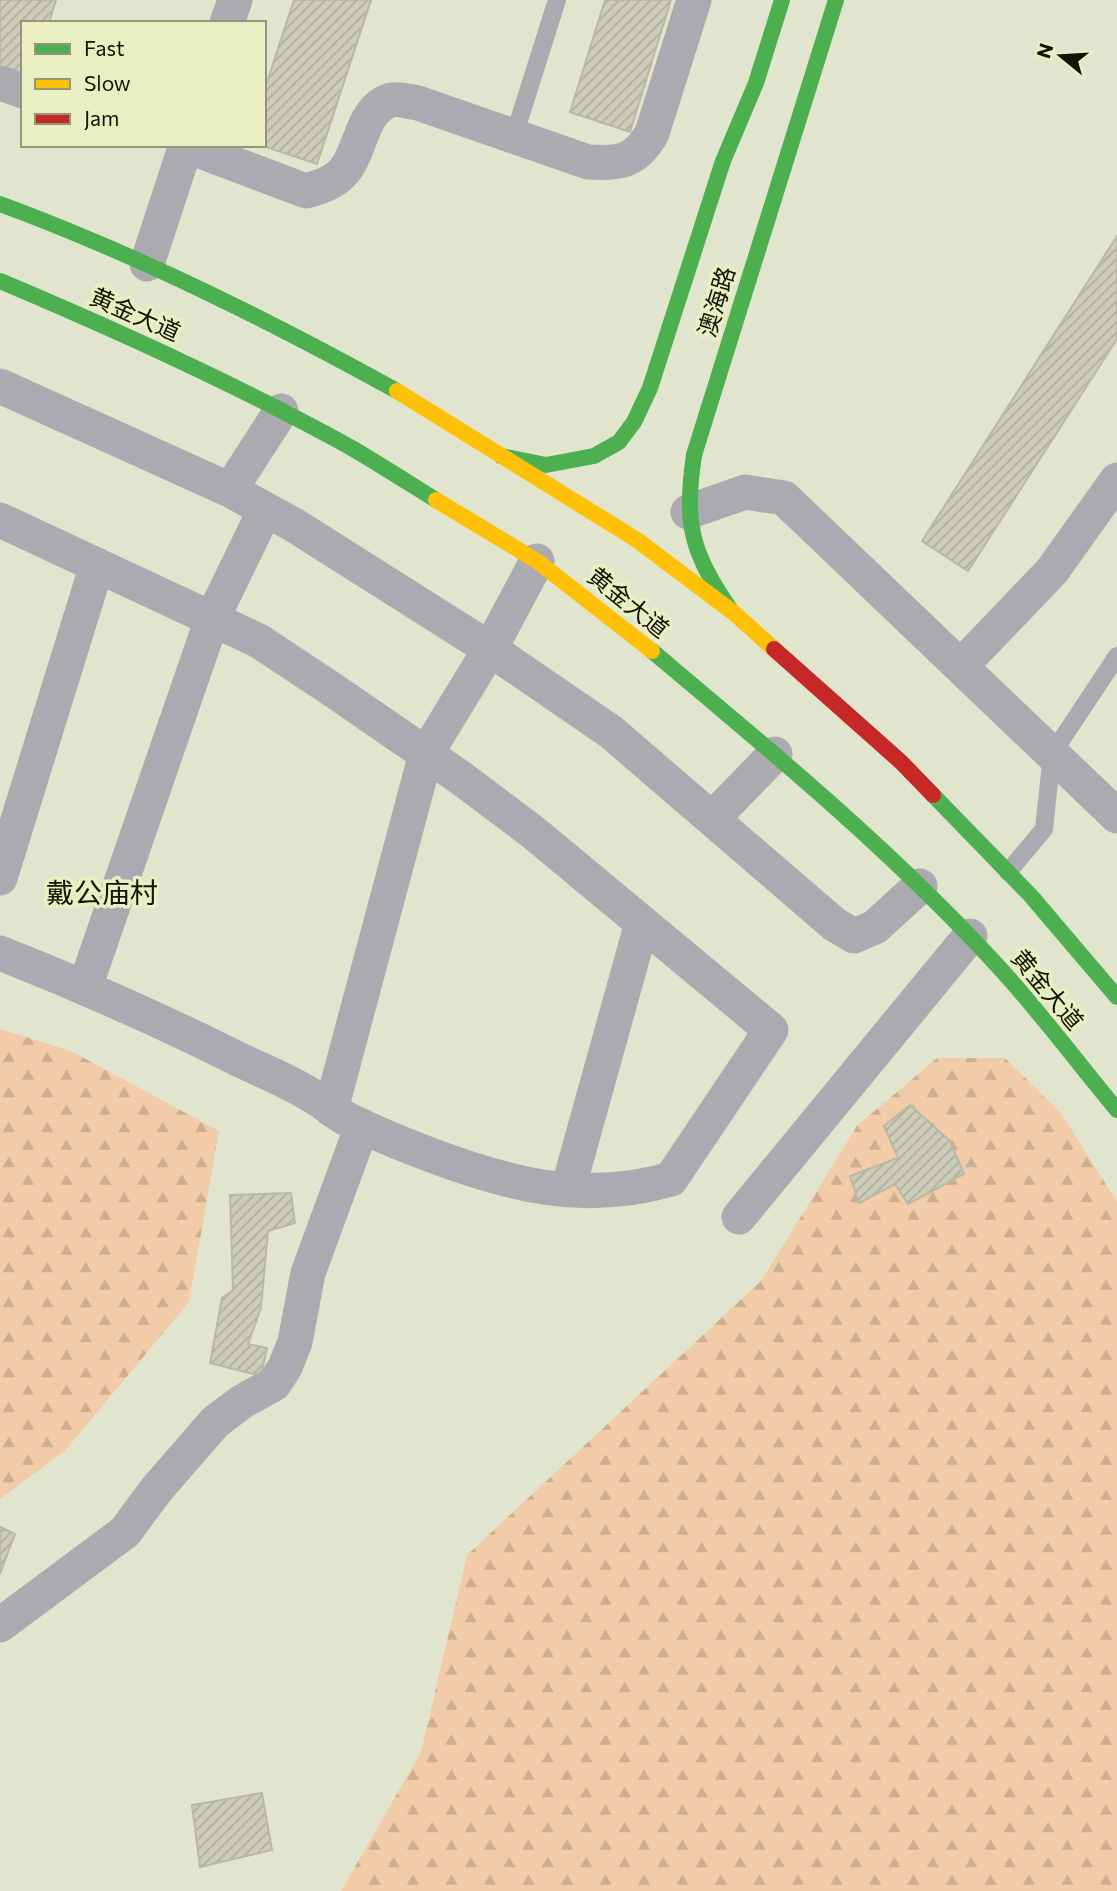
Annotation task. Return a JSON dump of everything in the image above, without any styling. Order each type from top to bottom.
[{"type":"main road","name":"澳海路","points":[[501,456],[547,465],[594,456],[618,443],[634,422],[650,388],[723,161],[756,83],[782,0]]},
{"type":"main road","name":"澳海路","points":[[734,613],[705,573],[689,532],[687,494],[694,455],[836,0]]},
{"type":"main road","name":"黄金大道","points":[[0,204],[83,235],[325,351],[414,400],[637,540],[734,613],[901,762],[1008,872],[1117,997]]},
{"type":"main road","name":"黄金大道","points":[[0,281],[109,327],[281,411],[363,455],[537,561],[610,616],[775,754],[919,886],[970,936],[1117,1110]]},
{"type":"street","points":[[228,21],[235,0]]},
{"type":"street","points":[[191,147],[306,191],[327,185],[344,171],[358,146],[366,122],[379,106],[393,99],[418,103],[588,162],[614,164],[643,149],[652,133],[694,0]]},
{"type":"street","points":[[0,83],[21,89]]},
{"type":"street","points":[[147,264],[185,147]]},
{"type":"street","points":[[0,386],[230,490],[294,525],[490,649],[611,732],[834,924],[854,936],[875,927],[919,886]]},
{"type":"street","points":[[230,490],[281,411]]},
{"type":"street","points":[[961,666],[1052,571],[1117,480]]},
{"type":"street","points":[[688,512],[745,492],[784,498],[1117,816]]},
{"type":"street","points":[[85,987],[212,619],[265,510]]},
{"type":"street","points":[[0,520],[258,641],[426,754],[534,833],[771,1030],[671,1178],[644,1187],[602,1191],[537,1188],[471,1171],[362,1126],[313,1096],[246,1062],[85,987],[0,953]]},
{"type":"street","points":[[331,1109],[426,754],[490,649],[537,561]]},
{"type":"street","points":[[0,878],[97,565]]},
{"type":"street","points":[[712,819],[775,754]]},
{"type":"street","points":[[568,1189],[642,923]]},
{"type":"street","points":[[739,1217],[970,936]]},
{"type":"street","points":[[0,1625],[125,1532],[156,1490],[215,1422],[243,1401],[274,1384],[285,1367],[295,1342],[308,1273],[362,1126]]},
{"type":"lane","points":[[514,136],[557,0]]},
{"type":"lane","points":[[1008,872],[1044,829],[1052,754],[1117,656]]},
{"type":"green space","points":[[0,1029],[71,1051],[219,1131],[189,1302],[65,1451],[0,1499]]},
{"type":"green space","points":[[937,1058],[1005,1058],[1061,1113],[1117,1202],[1117,1891],[341,1891],[421,1752],[467,1555],[761,1281],[857,1126]]},
{"type":"building","points":[[0,0],[56,0],[50,21],[21,21],[21,78],[0,72]]},
{"type":"building","points":[[294,0],[371,0],[317,164],[266,147],[266,85]]},
{"type":"building","points":[[605,0],[671,0],[630,132],[570,112]]},
{"type":"building","points":[[1117,236],[1117,339],[968,571],[922,541]]},
{"type":"building","points":[[910,1105],[950,1141],[964,1174],[908,1204],[895,1184],[859,1203],[850,1176],[898,1158],[884,1126]]},
{"type":"building","points":[[291,1193],[295,1223],[268,1231],[261,1308],[248,1344],[267,1348],[261,1376],[210,1363],[222,1298],[233,1290],[230,1195]]},
{"type":"building","points":[[0,1527],[15,1534],[0,1574]]},
{"type":"building","points":[[262,1793],[272,1850],[200,1867],[192,1805]]},
{"type":"traffic: fast","points":[[501,456],[546,465],[594,456],[619,442],[634,422],[650,388],[723,161],[756,83],[782,0]]},
{"type":"traffic: fast","points":[[730,609],[707,570],[694,536],[690,500],[694,455],[836,0]]},
{"type":"traffic: fast","points":[[0,204],[102,245],[202,290],[397,391]]},
{"type":"traffic: fast","points":[[0,281],[221,380],[350,447],[436,500]]},
{"type":"traffic: fast","points":[[652,651],[828,801],[914,880],[1011,981],[1117,1110]]},
{"type":"traffic: fast","points":[[933,795],[1031,896],[1117,997]]},
{"type":"traffic: slow","points":[[397,391],[637,540],[734,613],[774,649]]},
{"type":"traffic: slow","points":[[436,500],[537,561],[652,651]]},
{"type":"traffic: jam","points":[[774,649],[901,762],[933,795]]},
{"type":"district","name":"戴公庙村","points":[[102,893]]}]
